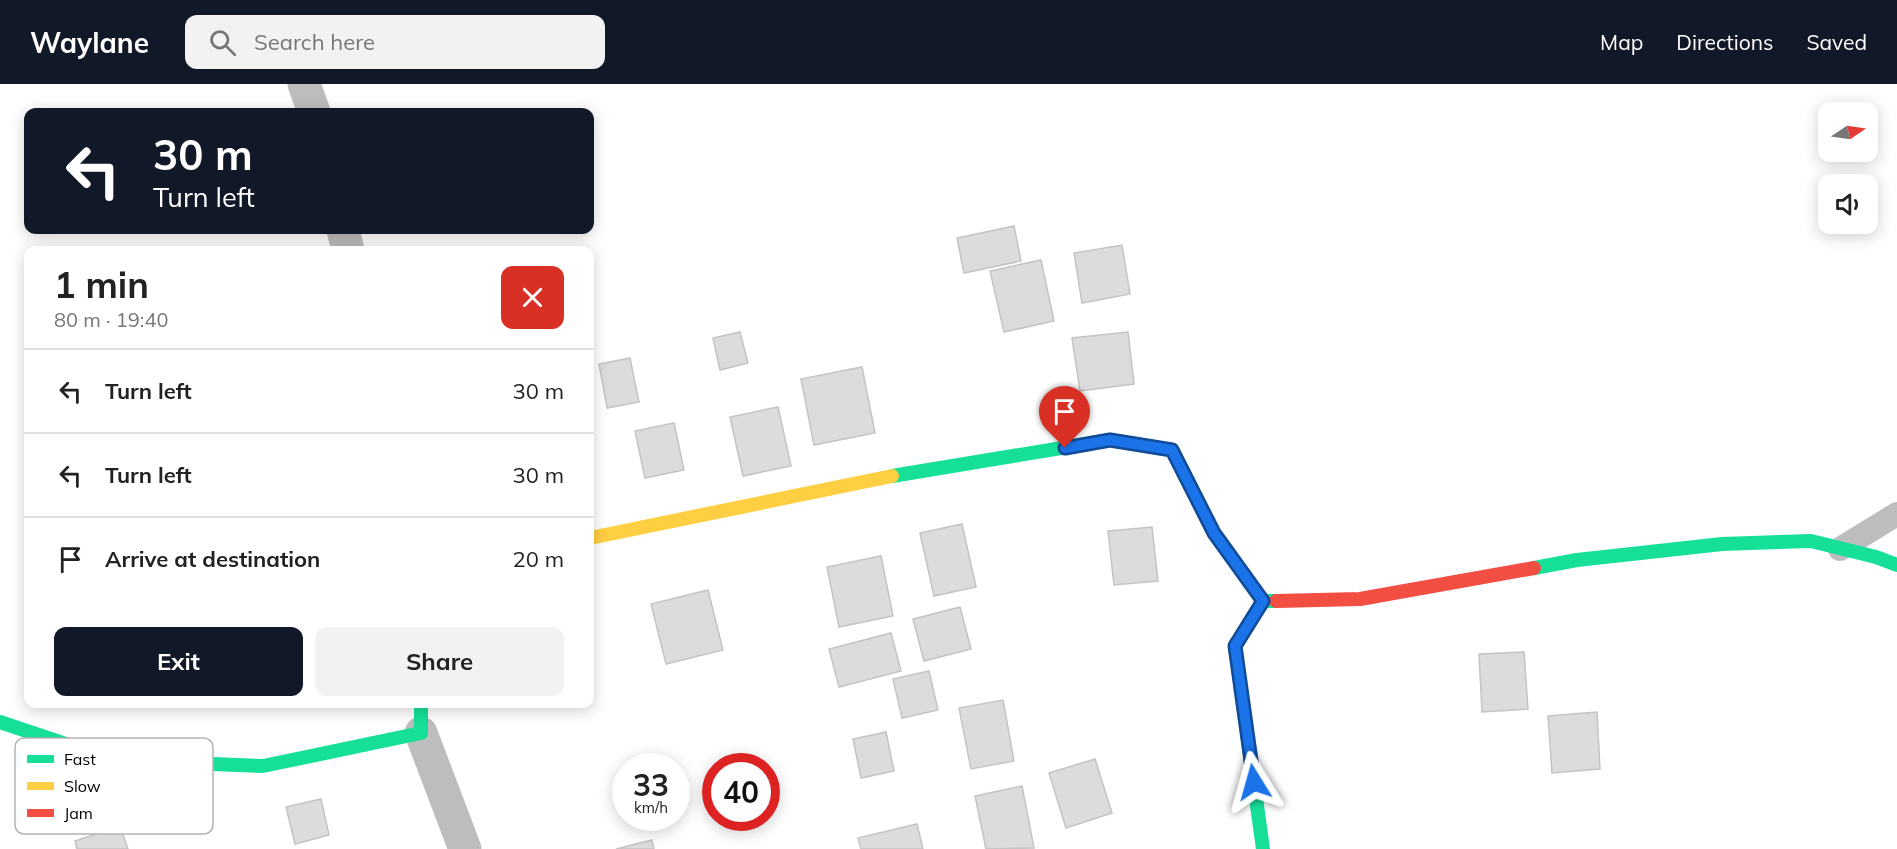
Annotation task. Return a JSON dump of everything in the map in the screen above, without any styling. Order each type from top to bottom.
[{"type":"street","points":[[304,84],[313,108]]},
{"type":"street","points":[[594,537],[885,477],[1110,440],[1172,450],[1214,533],[1263,601]]},
{"type":"street","points":[[1263,601],[1360,599],[1576,560],[1722,544],[1811,542],[1897,564]]},
{"type":"street","points":[[1263,601],[1235,646],[1263,849]]},
{"type":"street","points":[[213,764],[263,766],[421,718],[465,849]]},
{"type":"street","points":[[0,722],[48,738]]},
{"type":"lane","points":[[1840,549],[1897,514]]},
{"type":"building","points":[[1014,226],[1021,261],[964,273],[957,238]]},
{"type":"building","points":[[1122,245],[1130,294],[1082,303],[1074,253]]},
{"type":"building","points":[[1041,260],[1054,321],[1004,332],[990,271]]},
{"type":"building","points":[[740,332],[748,363],[720,370],[713,338]]},
{"type":"building","points":[[1128,332],[1134,384],[1080,391],[1072,338]]},
{"type":"building","points":[[630,358],[639,402],[607,408],[599,364]]},
{"type":"building","points":[[862,367],[875,433],[814,445],[801,379]]},
{"type":"building","points":[[778,407],[791,466],[743,476],[730,417]]},
{"type":"building","points":[[674,423],[684,470],[645,478],[635,431]]},
{"type":"building","points":[[962,524],[976,587],[934,596],[920,533]]},
{"type":"building","points":[[1152,527],[1158,581],[1114,585],[1108,531]]},
{"type":"building","points":[[881,556],[893,616],[839,627],[827,567]]},
{"type":"building","points":[[708,590],[723,650],[666,664],[651,604]]},
{"type":"building","points":[[960,607],[971,649],[924,661],[913,619]]},
{"type":"building","points":[[891,633],[901,671],[839,687],[829,649]]},
{"type":"building","points":[[1524,652],[1528,709],[1482,712],[1479,654]]},
{"type":"building","points":[[929,671],[938,710],[902,718],[893,679]]},
{"type":"building","points":[[1003,700],[1014,761],[971,769],[959,708]]},
{"type":"building","points":[[1597,712],[1600,769],[1552,773],[1548,716]]},
{"type":"building","points":[[886,732],[894,771],[861,778],[853,739]]},
{"type":"building","points":[[1095,759],[1112,813],[1066,828],[1049,773]]},
{"type":"building","points":[[1022,786],[1034,848],[986,849],[975,796]]},
{"type":"building","points":[[321,799],[329,835],[295,844],[286,807]]},
{"type":"building","points":[[917,824],[923,849],[861,849],[858,838]]},
{"type":"building","points":[[96,834],[123,834],[128,849],[77,849],[75,841]]},
{"type":"building","points":[[652,840],[654,849],[616,849]]},
{"type":"traffic: fast","points":[[892,476],[1110,440],[1172,450],[1214,533],[1263,601],[1276,601]]},
{"type":"traffic: fast","points":[[1534,568],[1577,560],[1722,544],[1811,541],[1876,557],[1897,565]]},
{"type":"traffic: fast","points":[[1263,601],[1235,646],[1263,849]]},
{"type":"traffic: fast","points":[[213,764],[263,766],[421,733],[421,708]]},
{"type":"traffic: fast","points":[[0,722],[48,738]]},
{"type":"traffic: slow","points":[[594,537],[892,476]]},
{"type":"traffic: jam","points":[[1276,601],[1360,599],[1534,568]]},
{"type":"route","points":[[1065,448],[1110,440],[1172,450],[1214,533],[1263,601],[1235,646],[1254,782]]}]
